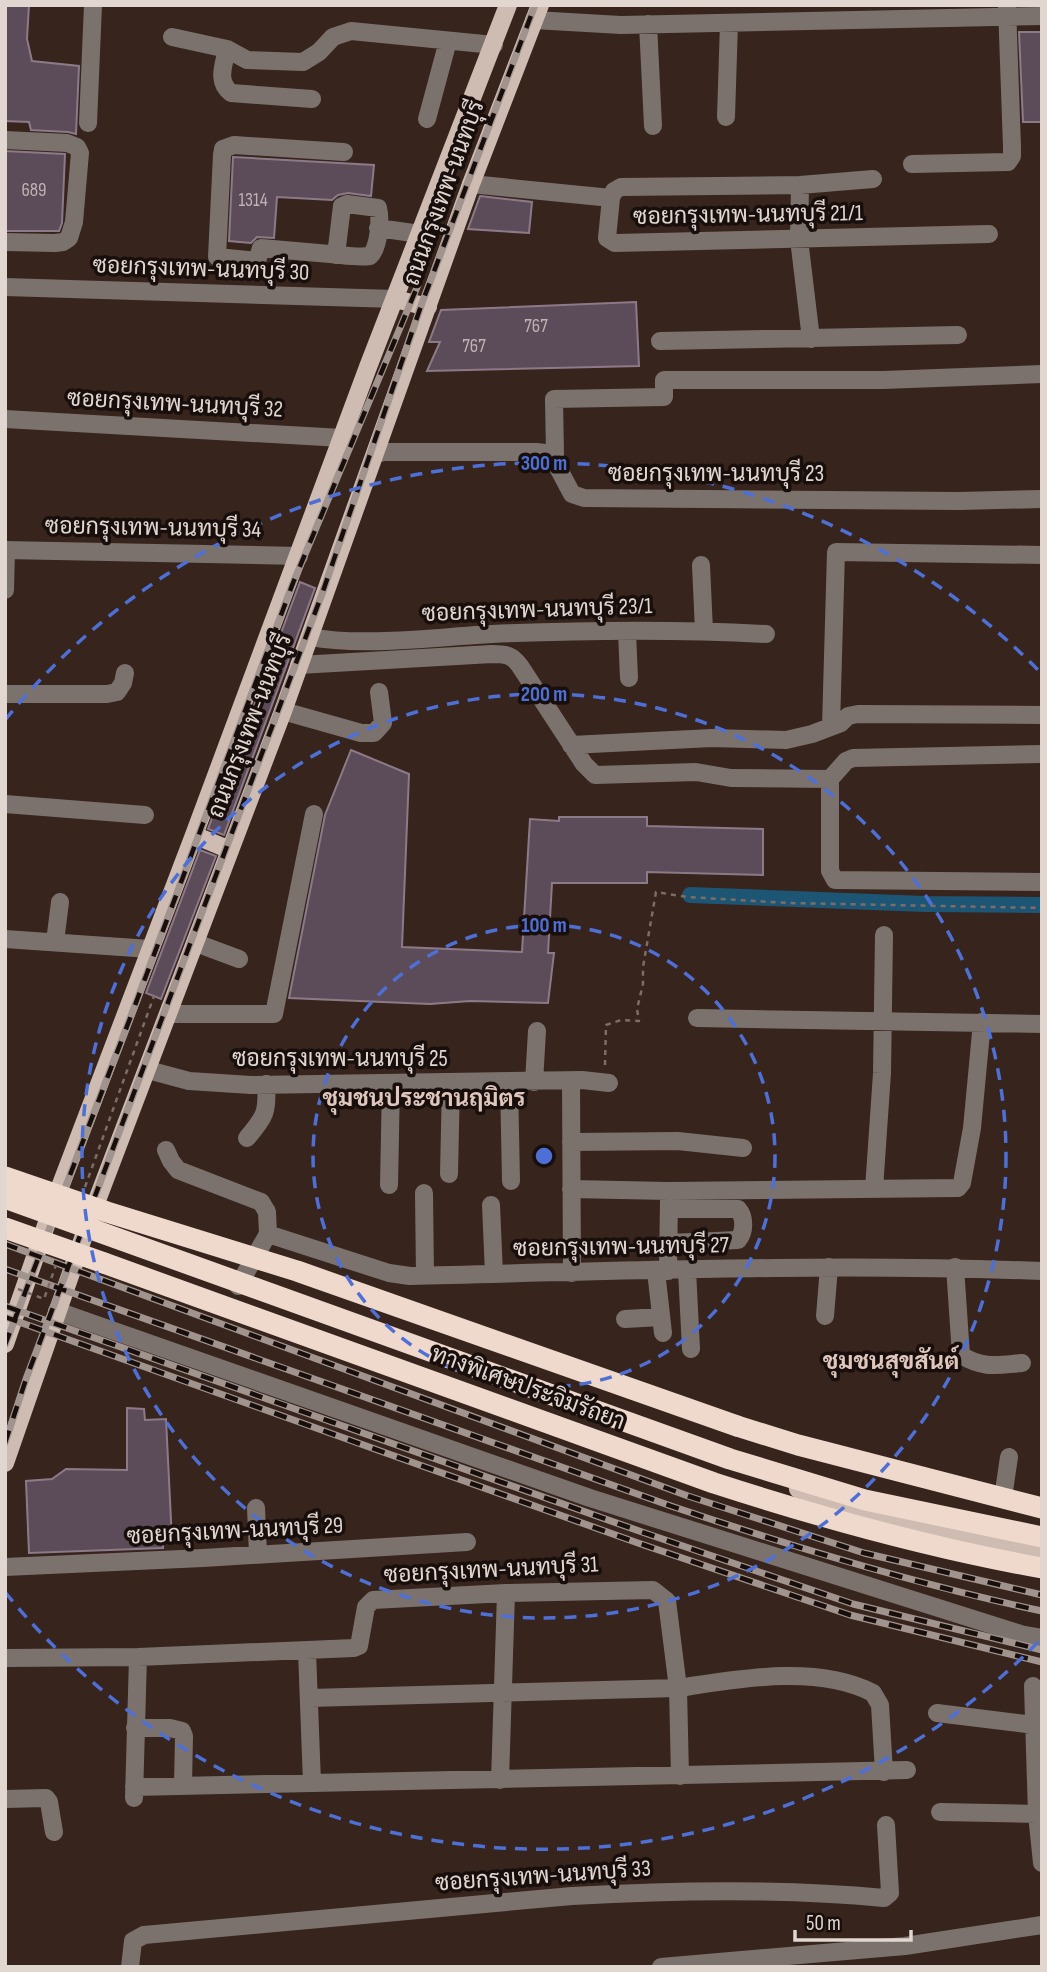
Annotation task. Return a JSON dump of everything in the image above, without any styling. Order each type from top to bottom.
[{"type":"highway","points":[[5,1177],[297,1271],[737,1426],[798,1445],[1041,1506]]},
{"type":"highway","name":"ทางพิเศษประจิมรัถยา","points":[[5,1198],[730,1459],[865,1500],[1042,1534]]},
{"type":"highway","name":"ทางพิเศษประจิมรัถยา","points":[[5,1228],[714,1483],[849,1525],[1042,1568]]},
{"type":"main road","name":"ถนนกรุงเทพ-นนทบุรี","points":[[5,1344],[52,1208],[508,5]]},
{"type":"main road","name":"ถนนกรุงเทพ-นนทบุรี","points":[[5,1463],[88,1224],[283,710],[471,184],[537,13]]},
{"type":"main road","points":[[396,299],[428,307]]},
{"type":"main road","points":[[194,835],[230,850]]},
{"type":"main road","points":[[52,1208],[238,1286],[859,1512],[1042,1556]]},
{"type":"main road","points":[[859,1512],[1042,1534]]},
{"type":"street","points":[[88,122],[93,5]]},
{"type":"street","points":[[537,13],[607,25],[729,23],[1008,11],[1042,16]]},
{"type":"street","points":[[912,164],[1008,162],[1012,156],[1008,11]]},
{"type":"street","points":[[726,117],[729,23]]},
{"type":"street","points":[[648,24],[653,126]]},
{"type":"street","points":[[172,37],[227,49],[247,60],[303,62],[319,52],[333,37],[351,31],[494,45]]},
{"type":"street","points":[[427,120],[448,41]]},
{"type":"street","points":[[227,49],[221,80],[231,93],[312,99]]},
{"type":"street","points":[[5,140],[67,143],[77,147],[80,153],[74,222],[69,238],[55,243],[5,242]]},
{"type":"street","points":[[336,255],[343,205],[378,208],[376,248],[373,255],[365,257],[336,255],[261,248],[257,261],[217,257],[222,155],[223,149],[234,145],[344,152]]},
{"type":"street","points":[[611,198],[614,191],[621,187],[800,185],[873,179]]},
{"type":"street","name":"ซอยกรุงเทพ-นนทบุรี 21/1","points":[[471,184],[611,198],[607,238],[615,243],[989,234]]},
{"type":"street","points":[[800,185],[799,239],[811,339]]},
{"type":"street","points":[[378,228],[420,234]]},
{"type":"street","name":"ซอยกรุงเทพ-นนทบุรี 30","points":[[5,287],[396,299]]},
{"type":"street","points":[[660,341],[958,335]]},
{"type":"street","points":[[376,454],[555,454],[554,399],[664,397],[664,380],[883,380],[1042,374]]},
{"type":"street","name":"ซอยกรุงเทพ-นนทบุรี 32","points":[[5,419],[342,438]]},
{"type":"street","name":"ซอยกรุงเทพ-นนทบุรี 23","points":[[555,454],[556,464],[572,494],[584,498],[959,501],[1042,499]]},
{"type":"street","points":[[5,590],[6,550]]},
{"type":"street","name":"ซอยกรุงเทพ-นนทบุรี 34","points":[[6,550],[299,556]]},
{"type":"street","points":[[831,726],[836,552],[1042,555]]},
{"type":"street","points":[[701,565],[704,631]]},
{"type":"street","name":"ซอยกรุงเทพ-นนทบุรี 23/1","points":[[310,637],[362,641],[502,634],[704,631],[766,634]]},
{"type":"street","points":[[627,632],[629,678]]},
{"type":"street","points":[[299,664],[509,655],[520,666],[589,771],[595,775],[696,772],[731,778],[830,779]]},
{"type":"street","points":[[5,694],[107,694],[117,692],[125,673]]},
{"type":"street","points":[[283,710],[361,733],[374,733],[383,723],[379,692]]},
{"type":"street","points":[[571,745],[712,738],[786,740],[812,734],[841,723],[848,716],[858,714],[1042,715]]},
{"type":"street","points":[[1042,754],[853,758],[848,759],[830,779],[830,871],[835,880],[1042,882]]},
{"type":"street","points":[[5,804],[145,816]]},
{"type":"street","points":[[169,1014],[274,1014],[314,814]]},
{"type":"street","points":[[55,942],[60,902]]},
{"type":"street","points":[[874,1189],[882,1073],[884,935]]},
{"type":"street","points":[[5,939],[150,950]]},
{"type":"street","points":[[196,943],[239,959]]},
{"type":"street","points":[[697,1017],[1042,1024]]},
{"type":"street","points":[[669,1200],[874,1189],[950,1189],[961,1186],[972,1128],[982,1022]]},
{"type":"street","points":[[534,1082],[537,1031]]},
{"type":"street","name":"ซอยกรุงเทพ-นนทบุรี 25","points":[[148,1070],[189,1082],[266,1084],[534,1082],[607,1078]]},
{"type":"street","points":[[570,1081],[572,1273]]},
{"type":"street","points":[[509,1082],[510,1181]]},
{"type":"street","points":[[449,1174],[451,1083]]},
{"type":"street","points":[[247,1138],[265,1114],[266,1084]]},
{"type":"street","points":[[389,1185],[391,1084]]},
{"type":"street","points":[[571,1142],[678,1141],[743,1148]]},
{"type":"street","points":[[166,1150],[170,1161],[178,1170],[261,1202],[267,1212],[268,1234],[238,1286]]},
{"type":"street","points":[[5,1189],[52,1208]]},
{"type":"street","points":[[571,1189],[738,1209],[741,1212],[744,1224],[742,1236],[738,1240],[669,1243]]},
{"type":"street","points":[[424,1193],[425,1275]]},
{"type":"street","points":[[625,1319],[662,1325],[662,1271],[669,1243],[669,1200]]},
{"type":"street","points":[[491,1205],[494,1274]]},
{"type":"street","name":"ซอยกรุงเทพ-นนทบุรี 27","points":[[268,1234],[389,1273],[425,1275],[829,1267],[1042,1270]]},
{"type":"street","points":[[825,1316],[829,1267]]},
{"type":"street","points":[[955,1267],[961,1355],[974,1364],[1022,1363]]},
{"type":"street","points":[[687,1270],[691,1349]]},
{"type":"street","points":[[57,1311],[590,1498],[1024,1636],[1042,1638]]},
{"type":"street","points":[[1003,1498],[1009,1457]]},
{"type":"street","points":[[256,1508],[258,1555]]},
{"type":"street","name":"ซอยกรุงเทพ-นนทบุรี 29","points":[[5,1567],[467,1542]]},
{"type":"street","name":"ซอยกรุงเทพ-นนทบุรี 31","points":[[5,1658],[138,1657],[307,1651],[359,1646],[366,1608],[373,1600],[506,1593],[653,1590],[667,1601],[678,1688],[680,1776]]},
{"type":"street","points":[[500,1780],[506,1593]]},
{"type":"street","points":[[307,1651],[312,1783]]},
{"type":"street","points":[[138,1657],[134,1792],[183,1785],[907,1770]]},
{"type":"street","points":[[310,1698],[678,1688],[725,1681],[804,1676],[873,1693],[880,1704],[884,1772]]},
{"type":"street","points":[[1032,1686],[1037,1814],[1042,1863]]},
{"type":"street","points":[[937,1713],[1034,1725]]},
{"type":"street","points":[[135,1728],[170,1728],[182,1731],[183,1785]]},
{"type":"street","points":[[5,1799],[46,1798],[54,1832]]},
{"type":"street","points":[[940,1812],[1037,1814]]},
{"type":"street","name":"ซอยกรุงเทพ-นนทบุรี 33","points":[[130,1967],[133,1941],[144,1935],[586,1895],[752,1891],[825,1892],[884,1898],[890,1892],[886,1825]]},
{"type":"street","points":[[661,1967],[905,1946],[1042,1925]]},
{"type":"path","points":[[607,1078],[606,1025],[621,1020],[639,1021],[637,1009],[656,892],[687,897],[801,903],[1042,908]]},
{"type":"path","points":[[82,1194],[154,996]]},
{"type":"path","points":[[18,1289],[44,1299],[58,1259]]},
{"type":"building","points":[[5,5],[29,5],[27,39],[32,61],[79,66],[76,134],[31,130],[29,122],[5,121]]},
{"type":"building","points":[[1019,32],[1042,32],[1042,122],[1023,122]]},
{"type":"building","points":[[5,151],[65,154],[62,223],[59,231],[5,231]]},
{"type":"building","points":[[233,157],[374,165],[371,196],[348,193],[338,195],[332,200],[277,197],[274,238],[257,237],[251,243],[229,241]]},
{"type":"building","points":[[480,196],[532,202],[529,233],[468,229]]},
{"type":"building","points":[[636,302],[639,366],[427,371],[440,342],[429,342],[441,310]]},
{"type":"building","points":[[300,582],[315,588],[224,835],[208,829]]},
{"type":"building","points":[[351,750],[409,774],[402,947],[522,952],[530,819],[559,821],[559,817],[647,817],[647,826],[763,829],[763,875],[647,872],[647,883],[552,883],[548,953],[554,953],[548,1003],[470,1001],[430,1004],[289,998],[325,815]]},
{"type":"building","points":[[200,850],[216,856],[161,999],[146,993]]},
{"type":"building","points":[[127,1408],[144,1409],[145,1420],[166,1419],[172,1541],[163,1542],[163,1548],[29,1553],[26,1481],[52,1479],[66,1469],[127,1470]]},
{"type":"waterway","points":[[690,895],[925,904],[1042,905]]},
{"type":"railway","points":[[5,1443],[26,1379],[322,594],[422,303],[535,5]]},
{"type":"railway","points":[[5,1345],[293,583],[418,285]]},
{"type":"railway","points":[[5,1244],[688,1496],[864,1553],[1042,1595]]},
{"type":"railway","points":[[5,1269],[671,1506],[901,1577],[1042,1611]]},
{"type":"railway","points":[[5,1306],[853,1604],[1042,1650]]},
{"type":"railway","points":[[5,1317],[638,1543],[850,1615],[1042,1662]]},
{"type":"district","name":"ชุมชนประชานฤมิตร","points":[[424,1098]]},
{"type":"district","name":"ชุมชนสุขสันต์","points":[[891,1361]]}]
